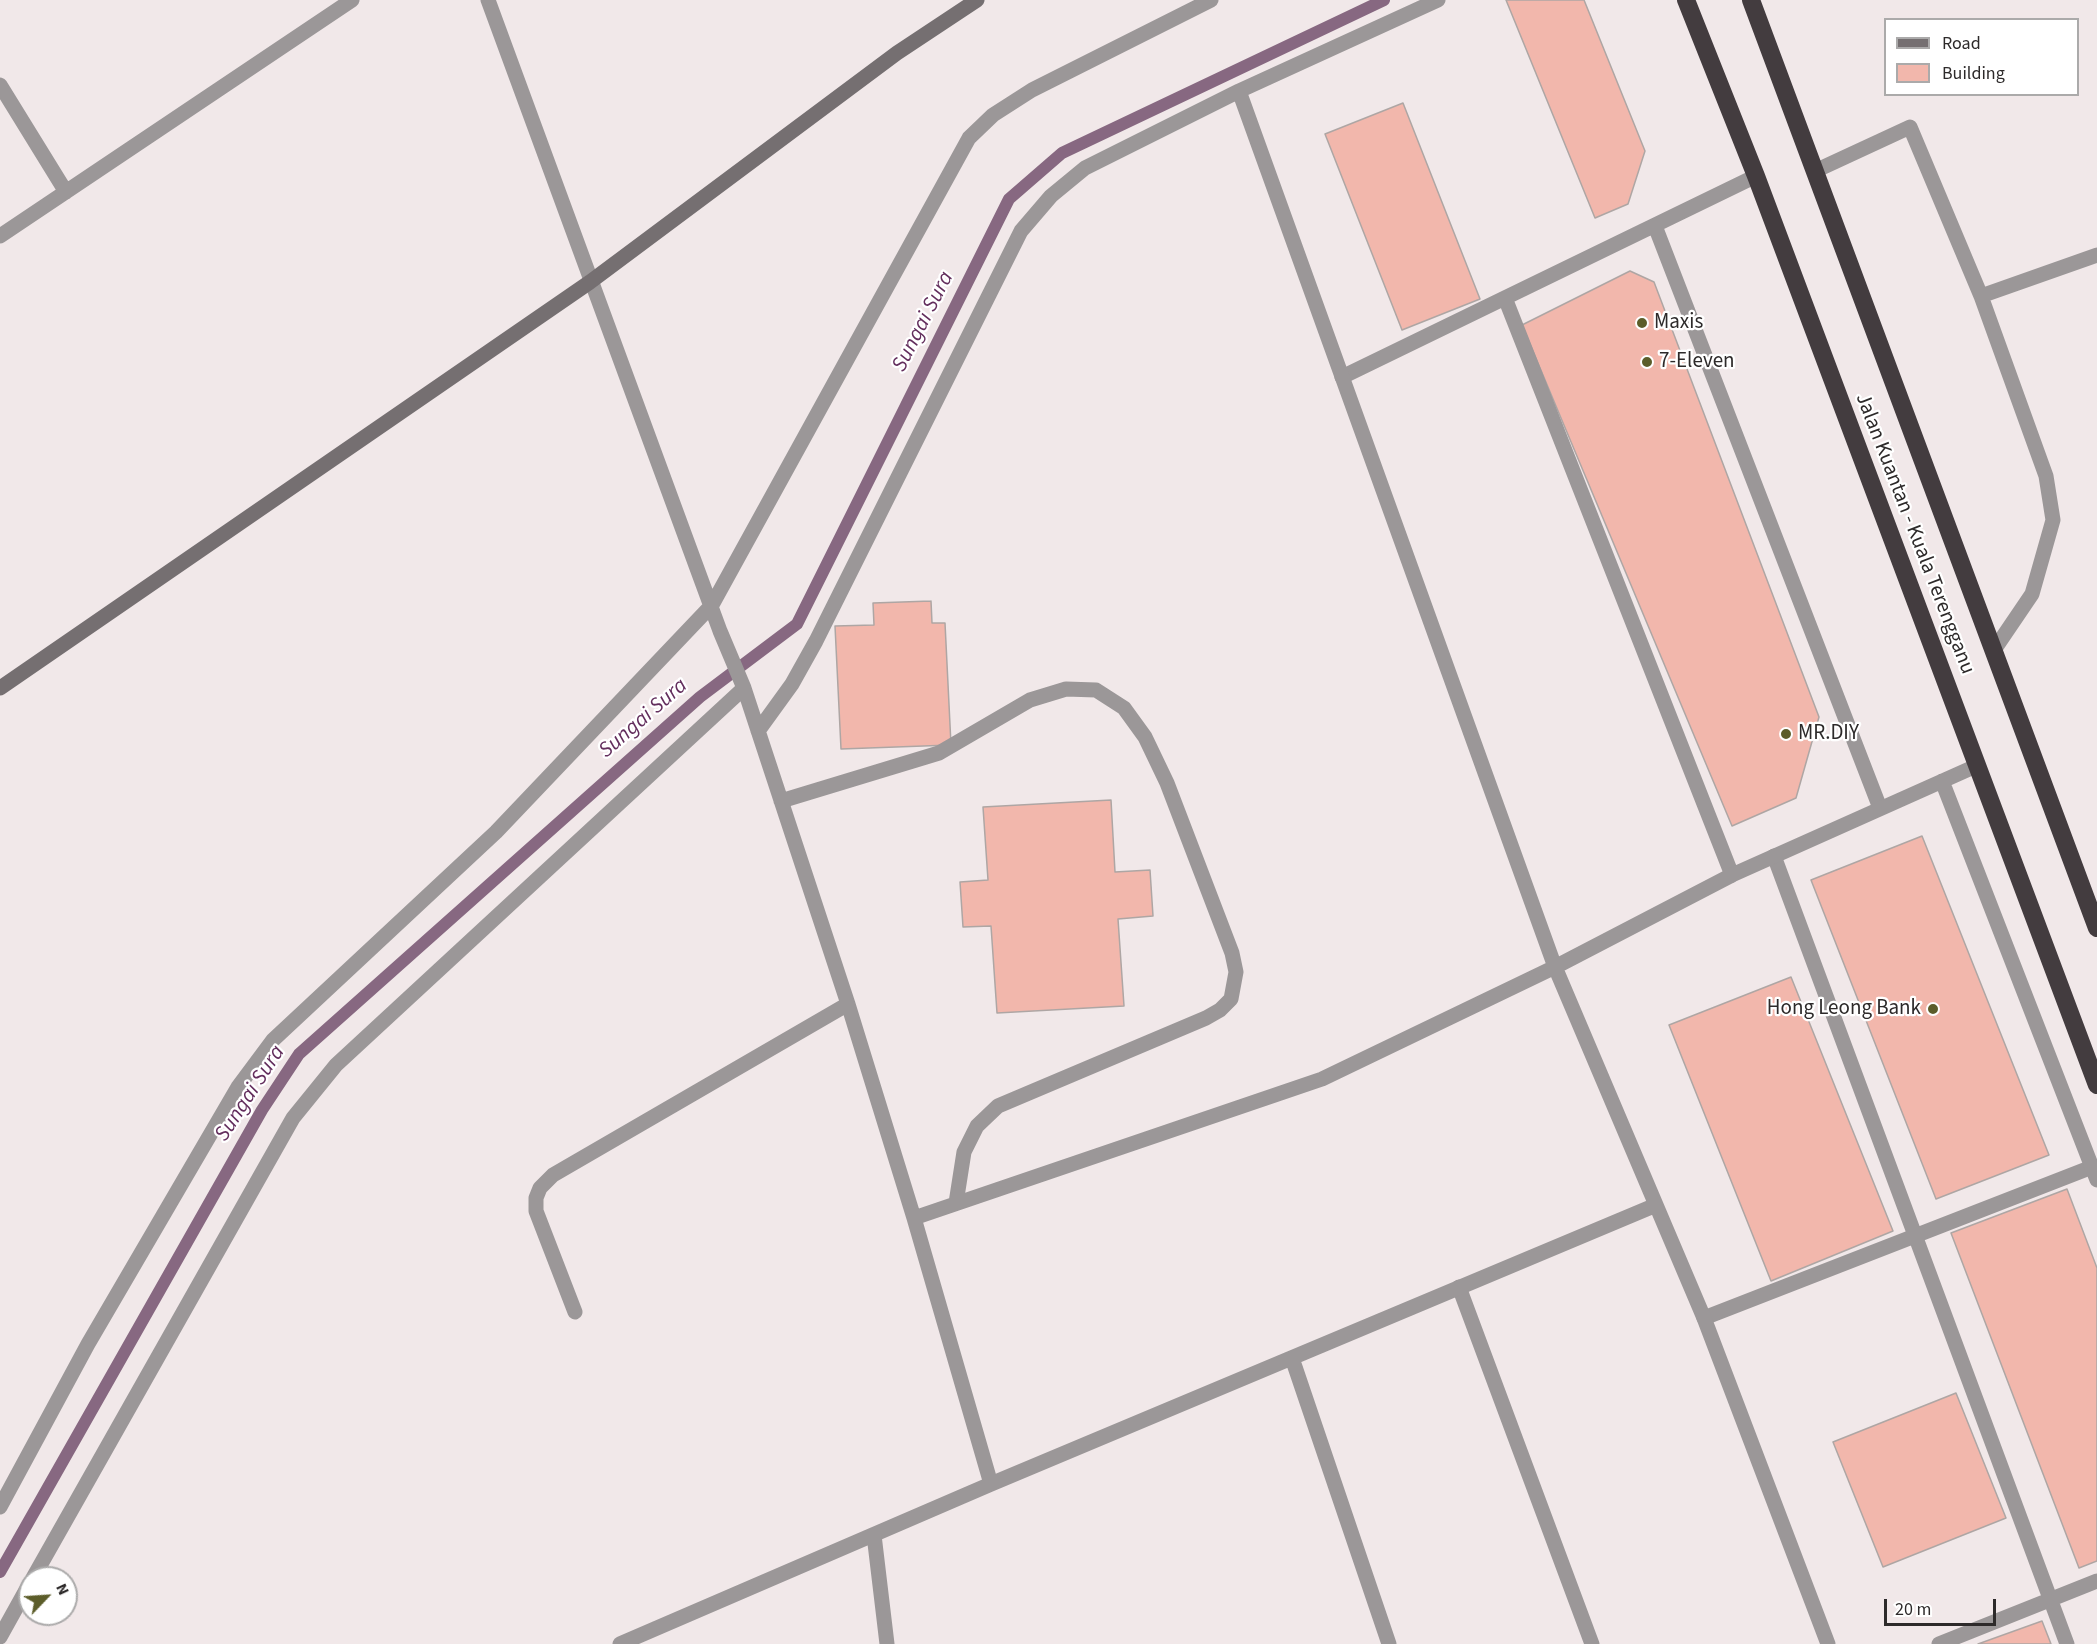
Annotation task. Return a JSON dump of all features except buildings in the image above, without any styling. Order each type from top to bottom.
[{"type":"highway","name":"Jalan Kuantan - Kuala Terengganu","points":[[1686,0],[1756,176],[2097,1085]]},
{"type":"highway","name":"Jalan Kuantan - Kuala Terengganu","points":[[1751,0],[2097,928]]},
{"type":"street","points":[[0,236],[352,0]]},
{"type":"street","points":[[488,0],[758,731],[848,1004],[914,1218],[991,1484]]},
{"type":"street","points":[[0,688],[591,282],[897,53],[976,0]]},
{"type":"street","points":[[0,1508],[88,1344],[238,1087],[273,1040],[496,832],[712,605],[930,212],[949,170],[969,138],[993,115],[1032,90],[1211,0]]},
{"type":"street","points":[[758,731],[792,684],[816,641],[1021,231],[1051,196],[1085,168],[1239,91],[1438,0]]},
{"type":"street","points":[[0,85],[66,192]]},
{"type":"street","points":[[1239,91],[1555,967],[1704,1318],[1828,1644]]},
{"type":"street","points":[[1815,171],[1910,127],[1981,296],[2046,476],[2053,519],[2032,594],[1994,650]]},
{"type":"street","points":[[1342,377],[1756,176]]},
{"type":"street","points":[[1655,225],[1880,808]]},
{"type":"street","points":[[1981,296],[2097,255]]},
{"type":"street","points":[[1505,298],[1732,874]]},
{"type":"street","points":[[40,1566],[293,1118],[336,1065],[742,684]]},
{"type":"street","points":[[781,801],[939,753],[1030,700],[1066,689],[1096,690],[1124,708],[1145,737],[1167,783],[1232,952],[1236,972],[1231,999],[1220,1010],[1206,1018],[998,1106],[978,1126],[964,1152],[956,1203]]},
{"type":"street","points":[[914,1218],[1322,1079],[1555,967],[1732,874],[1976,766]]},
{"type":"street","points":[[1704,1318],[1916,1236],[2095,1174],[1942,781]]},
{"type":"street","points":[[1774,856],[2067,1644]]},
{"type":"street","points":[[575,1312],[536,1211],[536,1198],[540,1188],[553,1175],[848,1004]]},
{"type":"street","points":[[620,1644],[991,1484],[1656,1205]]},
{"type":"street","points":[[1459,1287],[1592,1644]]},
{"type":"street","points":[[1292,1358],[1389,1644]]},
{"type":"street","points":[[874,1535],[887,1644]]},
{"type":"street","points":[[1939,1644],[2097,1581]]},
{"type":"street","points":[[0,1637],[18,1605]]},
{"type":"waterway","name":"Sungai Sura","points":[[0,1572],[262,1110],[299,1054],[700,697],[797,624],[1009,199],[1062,153],[1384,0]]},
{"type":"place","name":"Maxis","points":[[1642,323]]},
{"type":"place","name":"7-Eleven","points":[[1647,362]]},
{"type":"place","name":"MR.DIY","points":[[1786,734]]},
{"type":"place","name":"Hong Leong Bank","points":[[1933,1009]]}]
